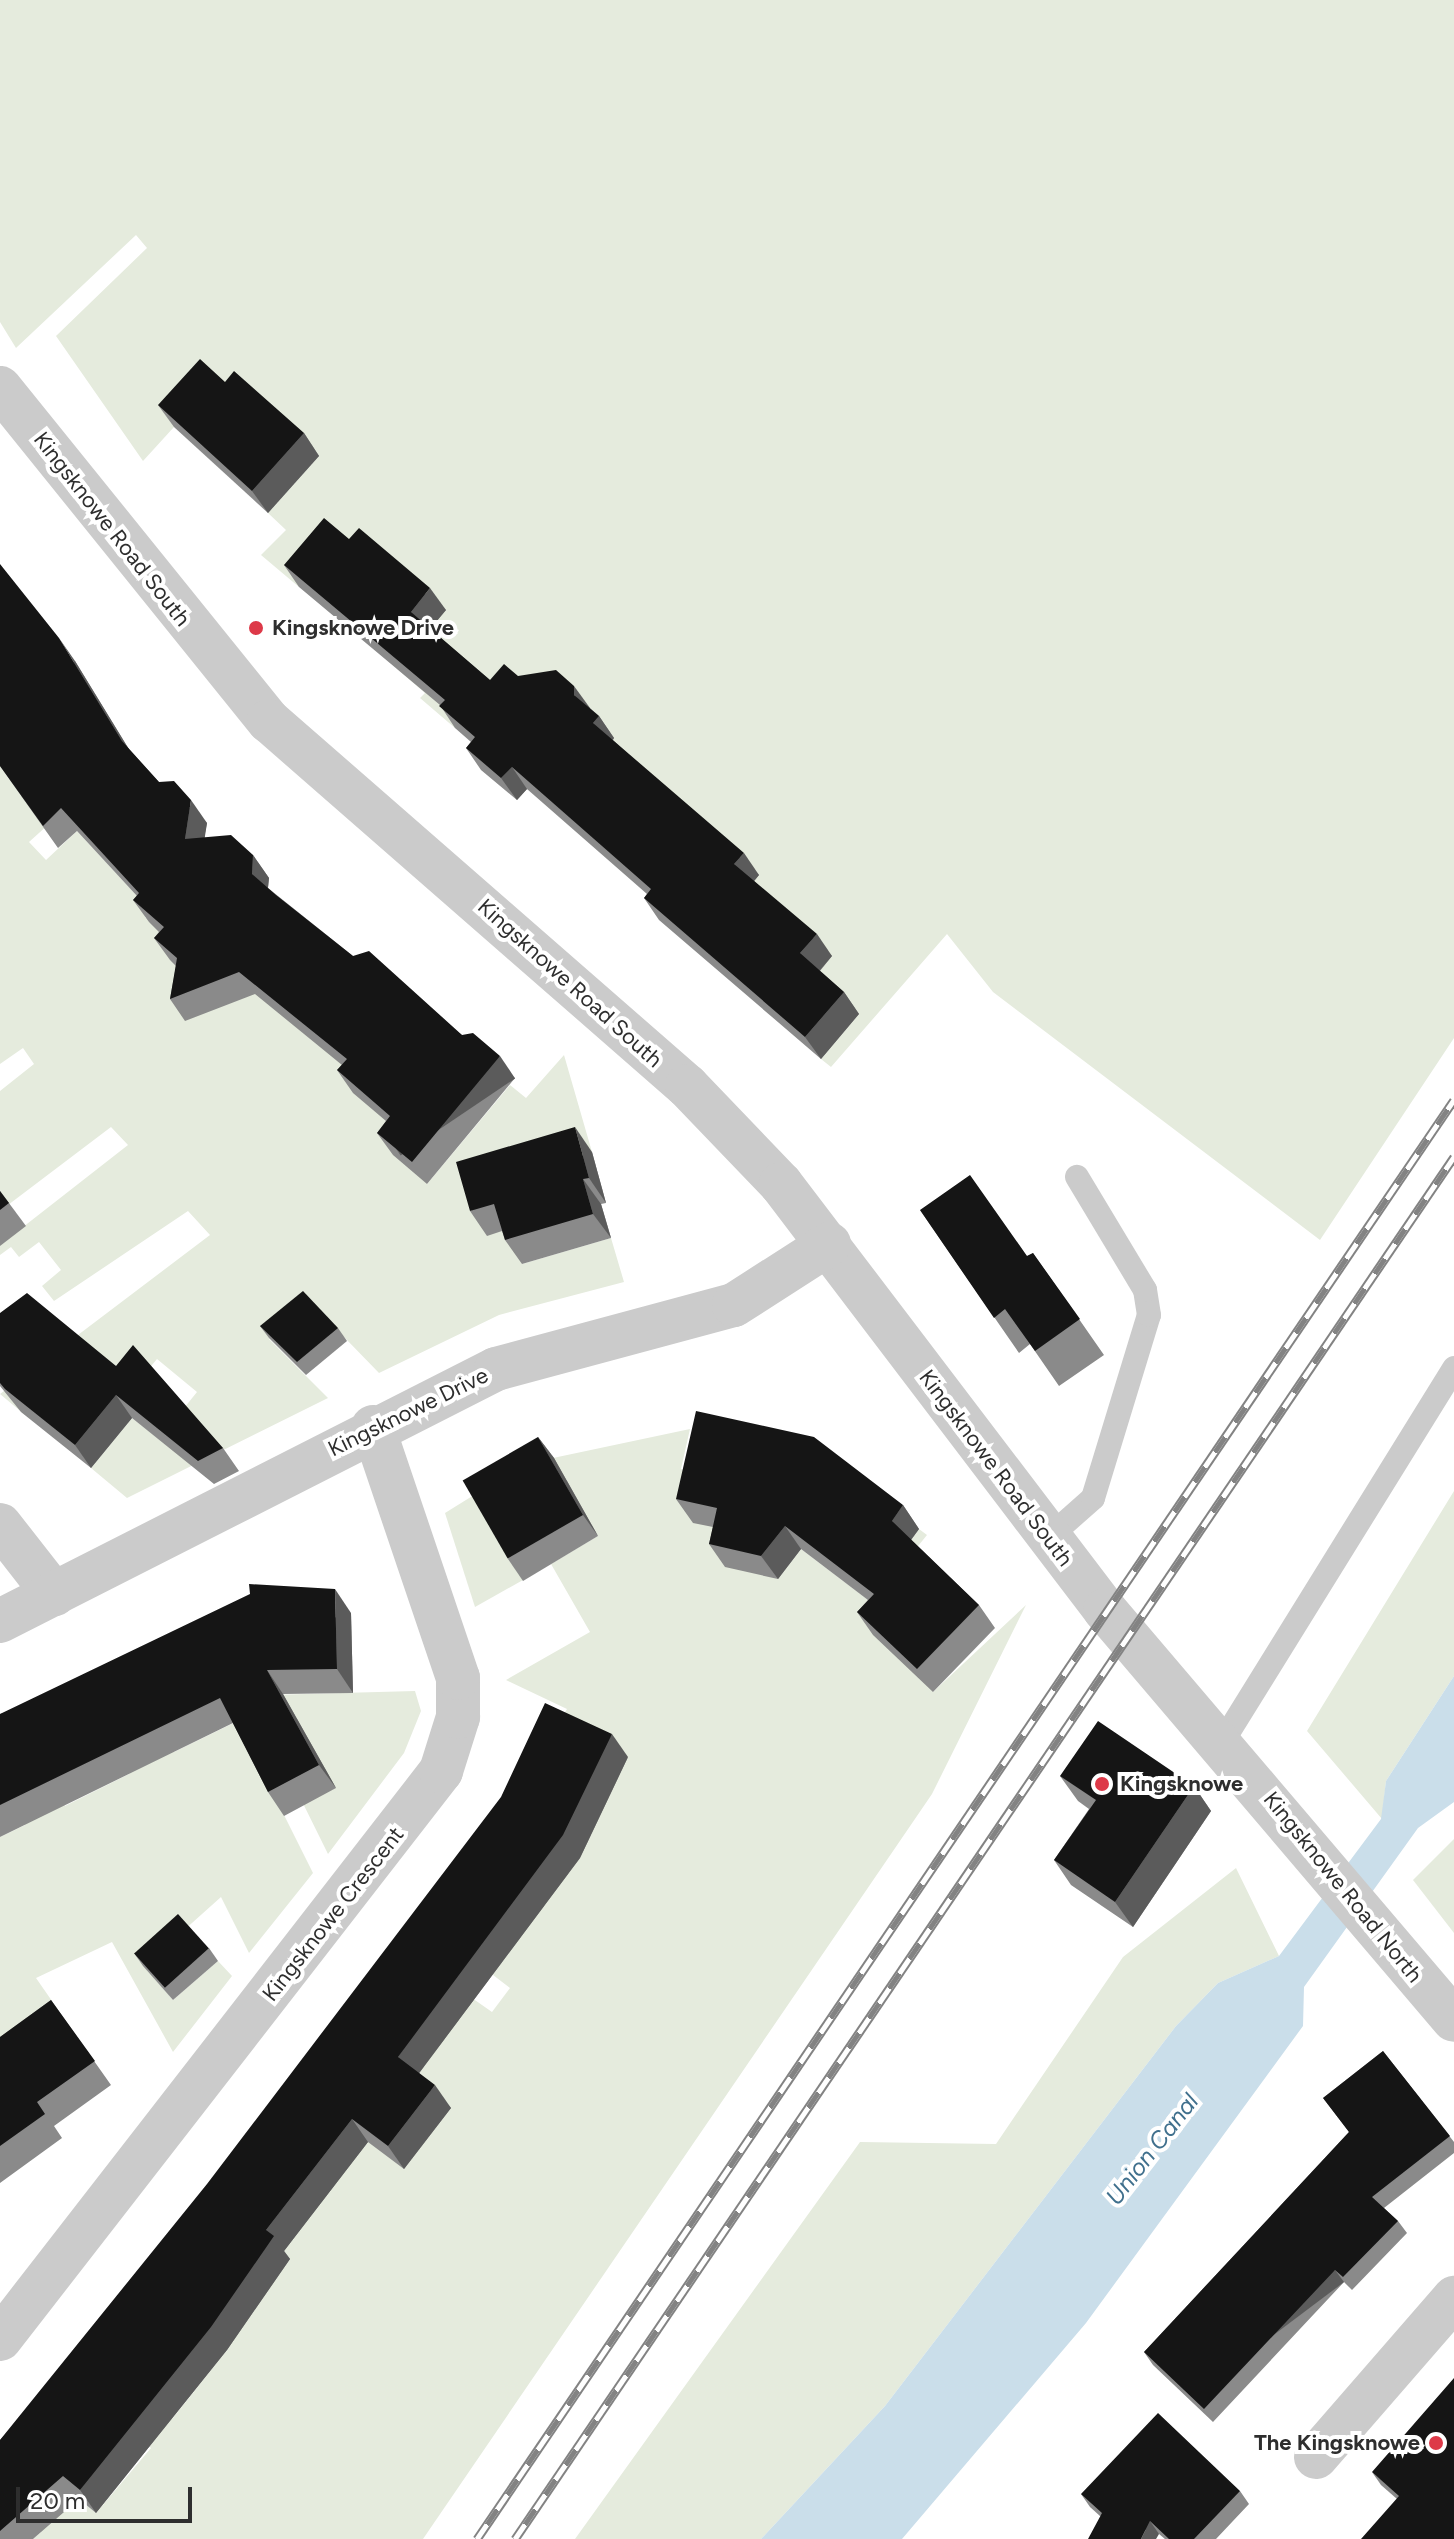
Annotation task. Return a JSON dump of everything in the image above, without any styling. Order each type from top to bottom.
[{"type":"street","name":"Kingsknowe Road South","points":[[0,388],[269,721],[687,1086],[829,1244],[1105,1610]]},
{"type":"street","name":"Kingsknowe Drive","points":[[0,1621],[373,1427],[550,1350],[734,1305],[829,1244]]},
{"type":"street","name":"Kingsknowe Crescent","points":[[0,2339],[441,1771],[458,1717],[458,1678],[373,1427]]},
{"type":"street","points":[[0,1525],[54,1594]]},
{"type":"street","name":"Kingsknowe Road North","points":[[1105,1610],[1223,1741],[1454,2020]]},
{"type":"street","points":[[1324,2429],[1454,2298]]},
{"type":"lane","points":[[1048,1538],[1093,1498],[1149,1315],[1145,1290],[1077,1177]]},
{"type":"lane","points":[[1223,1741],[1454,1368]]},
{"type":"shaded area","points":[[0,0],[1454,0],[1454,1038],[1320,1240],[993,992],[947,934],[831,1067],[821,1059],[859,1014],[489,689],[455,728],[420,698],[425,693],[397,669],[445,610],[340,540],[299,587],[261,555],[286,530],[268,513],[319,456],[215,382],[143,461],[56,336],[147,248],[136,235],[16,348],[0,322]]},
{"type":"shaded area","points":[[129,752],[29,842],[46,860],[77,831],[138,897],[205,837],[212,845],[145,918],[299,924],[427,1184],[510,1085],[526,1098],[564,1055],[592,1152],[474,1187],[512,1229],[522,1264],[611,1238],[624,1282],[499,1315],[379,1373],[312,1304],[269,1339],[328,1398],[127,1498],[91,1468],[132,1418],[159,1439],[197,1392],[157,1359],[132,1389],[25,1415],[0,1394],[210,1235],[188,1211],[54,1301],[42,1286],[61,1270],[39,1242],[19,1257],[11,1247],[0,1255],[0,1245],[128,1145],[111,1127],[8,1205],[0,1195],[0,1091],[34,1064],[23,1048],[0,1064],[0,766],[9,779]]},
{"type":"shaded area","points":[[690,1429],[681,1469],[703,1475],[733,1531],[781,1575],[801,1549],[867,1599],[919,1529],[927,1535],[914,1551],[933,1692],[1026,1605],[932,1794],[423,2539],[33,2539],[41,2532],[0,2477],[24,2453],[96,2513],[151,2448],[79,2387],[99,2363],[172,2419],[227,2350],[219,2205],[414,2080],[472,1998],[492,2012],[510,1988],[433,1929],[567,1709],[506,1680],[590,1632],[551,1564],[598,1536],[553,1458]]},
{"type":"shaded area","points":[[1454,1491],[1454,1676],[1386,1781],[1382,1819],[1307,1731]]},
{"type":"shaded area","points":[[474,1495],[523,1580],[475,1607],[445,1513]]},
{"type":"shaded area","points":[[415,1691],[421,1711],[404,1753],[328,1854],[285,1767],[265,1777],[313,1873],[249,1953],[221,1897],[144,1966],[173,2000],[218,1961],[232,1976],[173,2052],[112,1942],[36,1978],[68,2024],[0,2073],[0,1837],[25,1825],[6,1785],[28,1731],[65,1806],[129,1774],[161,1725],[174,1752],[250,1715],[268,1695]]},
{"type":"shaded area","points":[[1454,1839],[1454,1933],[1413,1880]]},
{"type":"shaded area","points":[[1236,1868],[1279,1956],[1218,1983],[1176,2026],[885,2406],[761,2539],[575,2539],[860,2142],[996,2144],[1123,1957]]},
{"type":"water","name":"Union Canal","points":[[1454,1676],[1454,1802],[1418,1828],[1304,1987],[1303,2026],[1086,2323],[902,2539],[761,2539],[885,2406],[1176,2026],[1218,1983],[1279,1956],[1381,1819],[1386,1781]]},
{"type":"building","points":[[200,359],[225,382],[234,371],[304,433],[252,491],[158,405]]},
{"type":"building","points":[[324,518],[349,539],[359,528],[430,588],[411,612],[490,680],[504,664],[518,676],[556,670],[574,686],[574,695],[599,716],[593,723],[744,853],[734,864],[817,934],[800,953],[844,992],[805,1037],[644,898],[651,889],[512,767],[501,778],[466,748],[475,737],[439,706],[445,700],[284,565]]},
{"type":"building","points":[[0,564],[59,638],[122,741],[159,782],[174,781],[191,800],[185,839],[231,835],[253,855],[252,874],[276,895],[353,956],[369,951],[462,1035],[473,1033],[500,1056],[412,1162],[377,1133],[390,1116],[337,1070],[347,1059],[239,972],[170,999],[177,958],[154,938],[164,927],[133,900],[139,893],[61,808],[43,826],[0,766]]},
{"type":"building","points":[[575,1127],[589,1178],[583,1179],[593,1214],[505,1240],[494,1204],[470,1211],[456,1162]]},
{"type":"building","points":[[970,1175],[1027,1256],[1033,1253],[1080,1319],[1035,1351],[1005,1309],[994,1318],[920,1210]]},
{"type":"building","points":[[0,1191],[9,1203],[0,1210]]},
{"type":"building","points":[[303,1291],[338,1328],[297,1362],[260,1326]]},
{"type":"building","points":[[27,1293],[116,1366],[133,1345],[223,1448],[198,1461],[116,1395],[75,1445],[0,1383],[0,1313]]},
{"type":"building","points":[[696,1411],[814,1437],[903,1505],[892,1521],[979,1605],[917,1669],[857,1612],[874,1594],[785,1526],[761,1556],[709,1544],[717,1508],[676,1499]]},
{"type":"building","points":[[538,1437],[583,1515],[508,1558],[463,1480]]},
{"type":"building","points":[[249,1584],[335,1589],[337,1669],[267,1670],[319,1765],[268,1792],[220,1698],[0,1805],[0,1714],[250,1594]]},
{"type":"building","points":[[545,1703],[612,1734],[563,1835],[398,2057],[435,2085],[388,2146],[352,2119],[266,2230],[274,2236],[211,2327],[80,2490],[63,2476],[0,2531],[0,2440],[207,2184],[501,1797]]},
{"type":"building","points":[[1098,1721],[1194,1786],[1115,1902],[1054,1860],[1096,1800],[1060,1776]]},
{"type":"building","points":[[178,1914],[209,1948],[165,1988],[134,1953]]},
{"type":"building","points":[[51,2000],[95,2061],[37,2102],[45,2114],[0,2146],[0,2037]]},
{"type":"building","points":[[1383,2051],[1450,2136],[1372,2197],[1398,2221],[1343,2277],[1335,2270],[1204,2409],[1144,2352],[1349,2132],[1323,2098]]},
{"type":"building","name":"The Kingsknowe","points":[[1454,2378],[1454,2539],[1361,2539],[1399,2496],[1372,2472]]},
{"type":"building","points":[[1158,2413],[1240,2491],[1194,2539],[1169,2539],[1150,2521],[1141,2539],[1088,2539],[1102,2513],[1081,2494]]},
{"type":"railway","points":[[477,2539],[1454,1100]]},
{"type":"railway","points":[[515,2539],[1454,1157]]},
{"type":"place","name":"Kingsknowe Drive","points":[[256,628]]},
{"type":"place","name":"Kingsknowe","points":[[1102,1784]]},
{"type":"place","name":"The Kingsknowe","points":[[1436,2443]]}]
